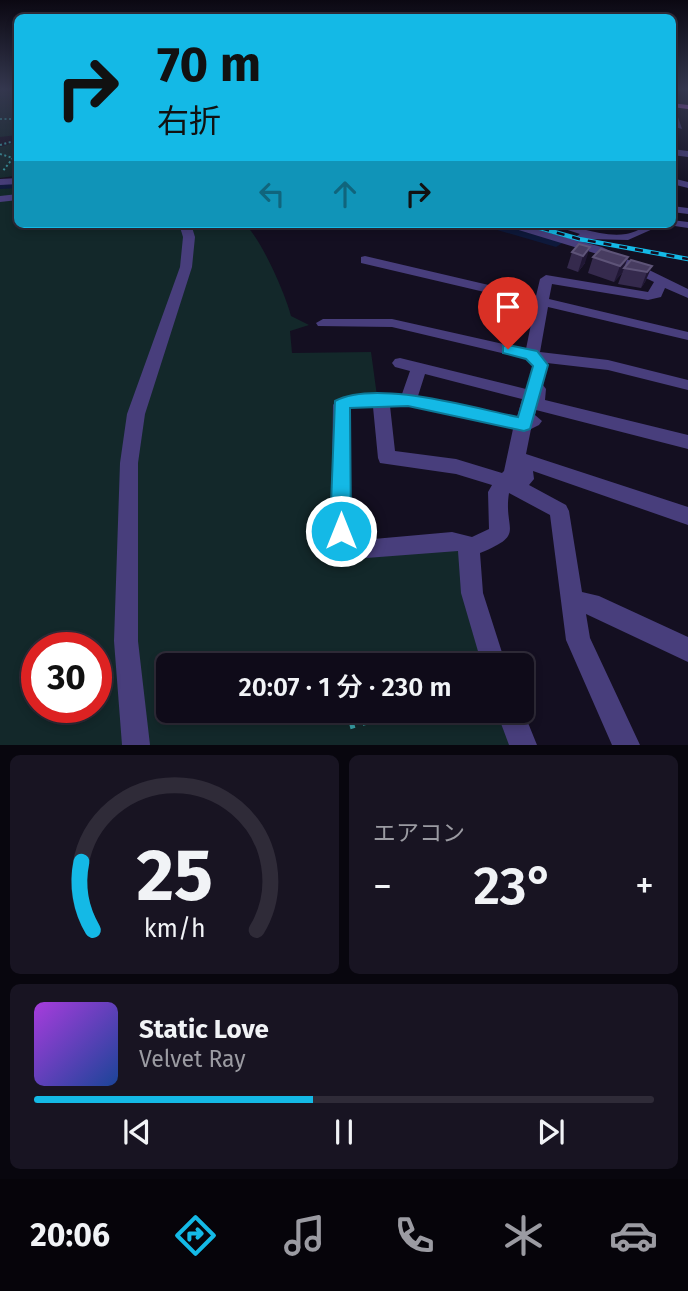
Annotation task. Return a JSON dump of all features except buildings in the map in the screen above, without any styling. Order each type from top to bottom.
[{"type":"street","points":[[136,745],[126,640],[128,463],[136,414],[186,267],[189,237],[186,228]]},
{"type":"street","points":[[526,228],[580,239],[628,237],[649,228]]},
{"type":"street","points":[[574,228],[592,232],[580,239]]},
{"type":"street","points":[[580,239],[688,294]]},
{"type":"street","points":[[365,260],[540,299],[688,336]]},
{"type":"street","points":[[532,355],[545,279],[648,296],[656,294],[661,282]]},
{"type":"street","points":[[323,323],[392,323],[532,355],[608,365],[688,385]]},
{"type":"street","points":[[516,485],[513,474],[541,365],[532,355]]},
{"type":"street","points":[[400,363],[534,395],[688,442]]},
{"type":"street","points":[[408,400],[419,368]]},
{"type":"street","points":[[381,400],[387,458],[449,463],[516,485],[559,511],[578,640],[626,745]]},
{"type":"street","points":[[469,548],[464,543],[452,541],[341,541],[341,405],[408,400],[524,425]]},
{"type":"street","points":[[516,485],[524,460],[688,516]]},
{"type":"street","points":[[490,653],[472,599],[467,566],[469,548],[475,544],[486,544],[500,533],[498,492],[516,485]]},
{"type":"street","points":[[573,601],[591,604],[688,650]]},
{"type":"street","points":[[514,723],[523,745]]},
{"type":"path","points":[[0,154],[13,158],[0,174]]},
{"type":"path","points":[[350,727],[365,723]]},
{"type":"green space","points":[[0,124],[14,124],[14,135],[0,137]]},
{"type":"green space","points":[[14,143],[14,176],[0,178],[0,147]]},
{"type":"green space","points":[[0,184],[14,184],[14,228],[248,228],[271,266],[291,316],[309,325],[290,331],[292,353],[371,352],[377,396],[339,402],[335,550],[457,545],[486,653],[156,653],[156,723],[509,723],[517,745],[0,745]]},
{"type":"waterway","points":[[0,185],[14,184]]},
{"type":"waterway","points":[[507,228],[556,242]]},
{"type":"railway","points":[[540,228],[579,239],[688,259]]},
{"type":"route","points":[[341,531],[341,405],[347,402],[408,400],[524,425],[541,365],[532,355],[508,349]]}]
